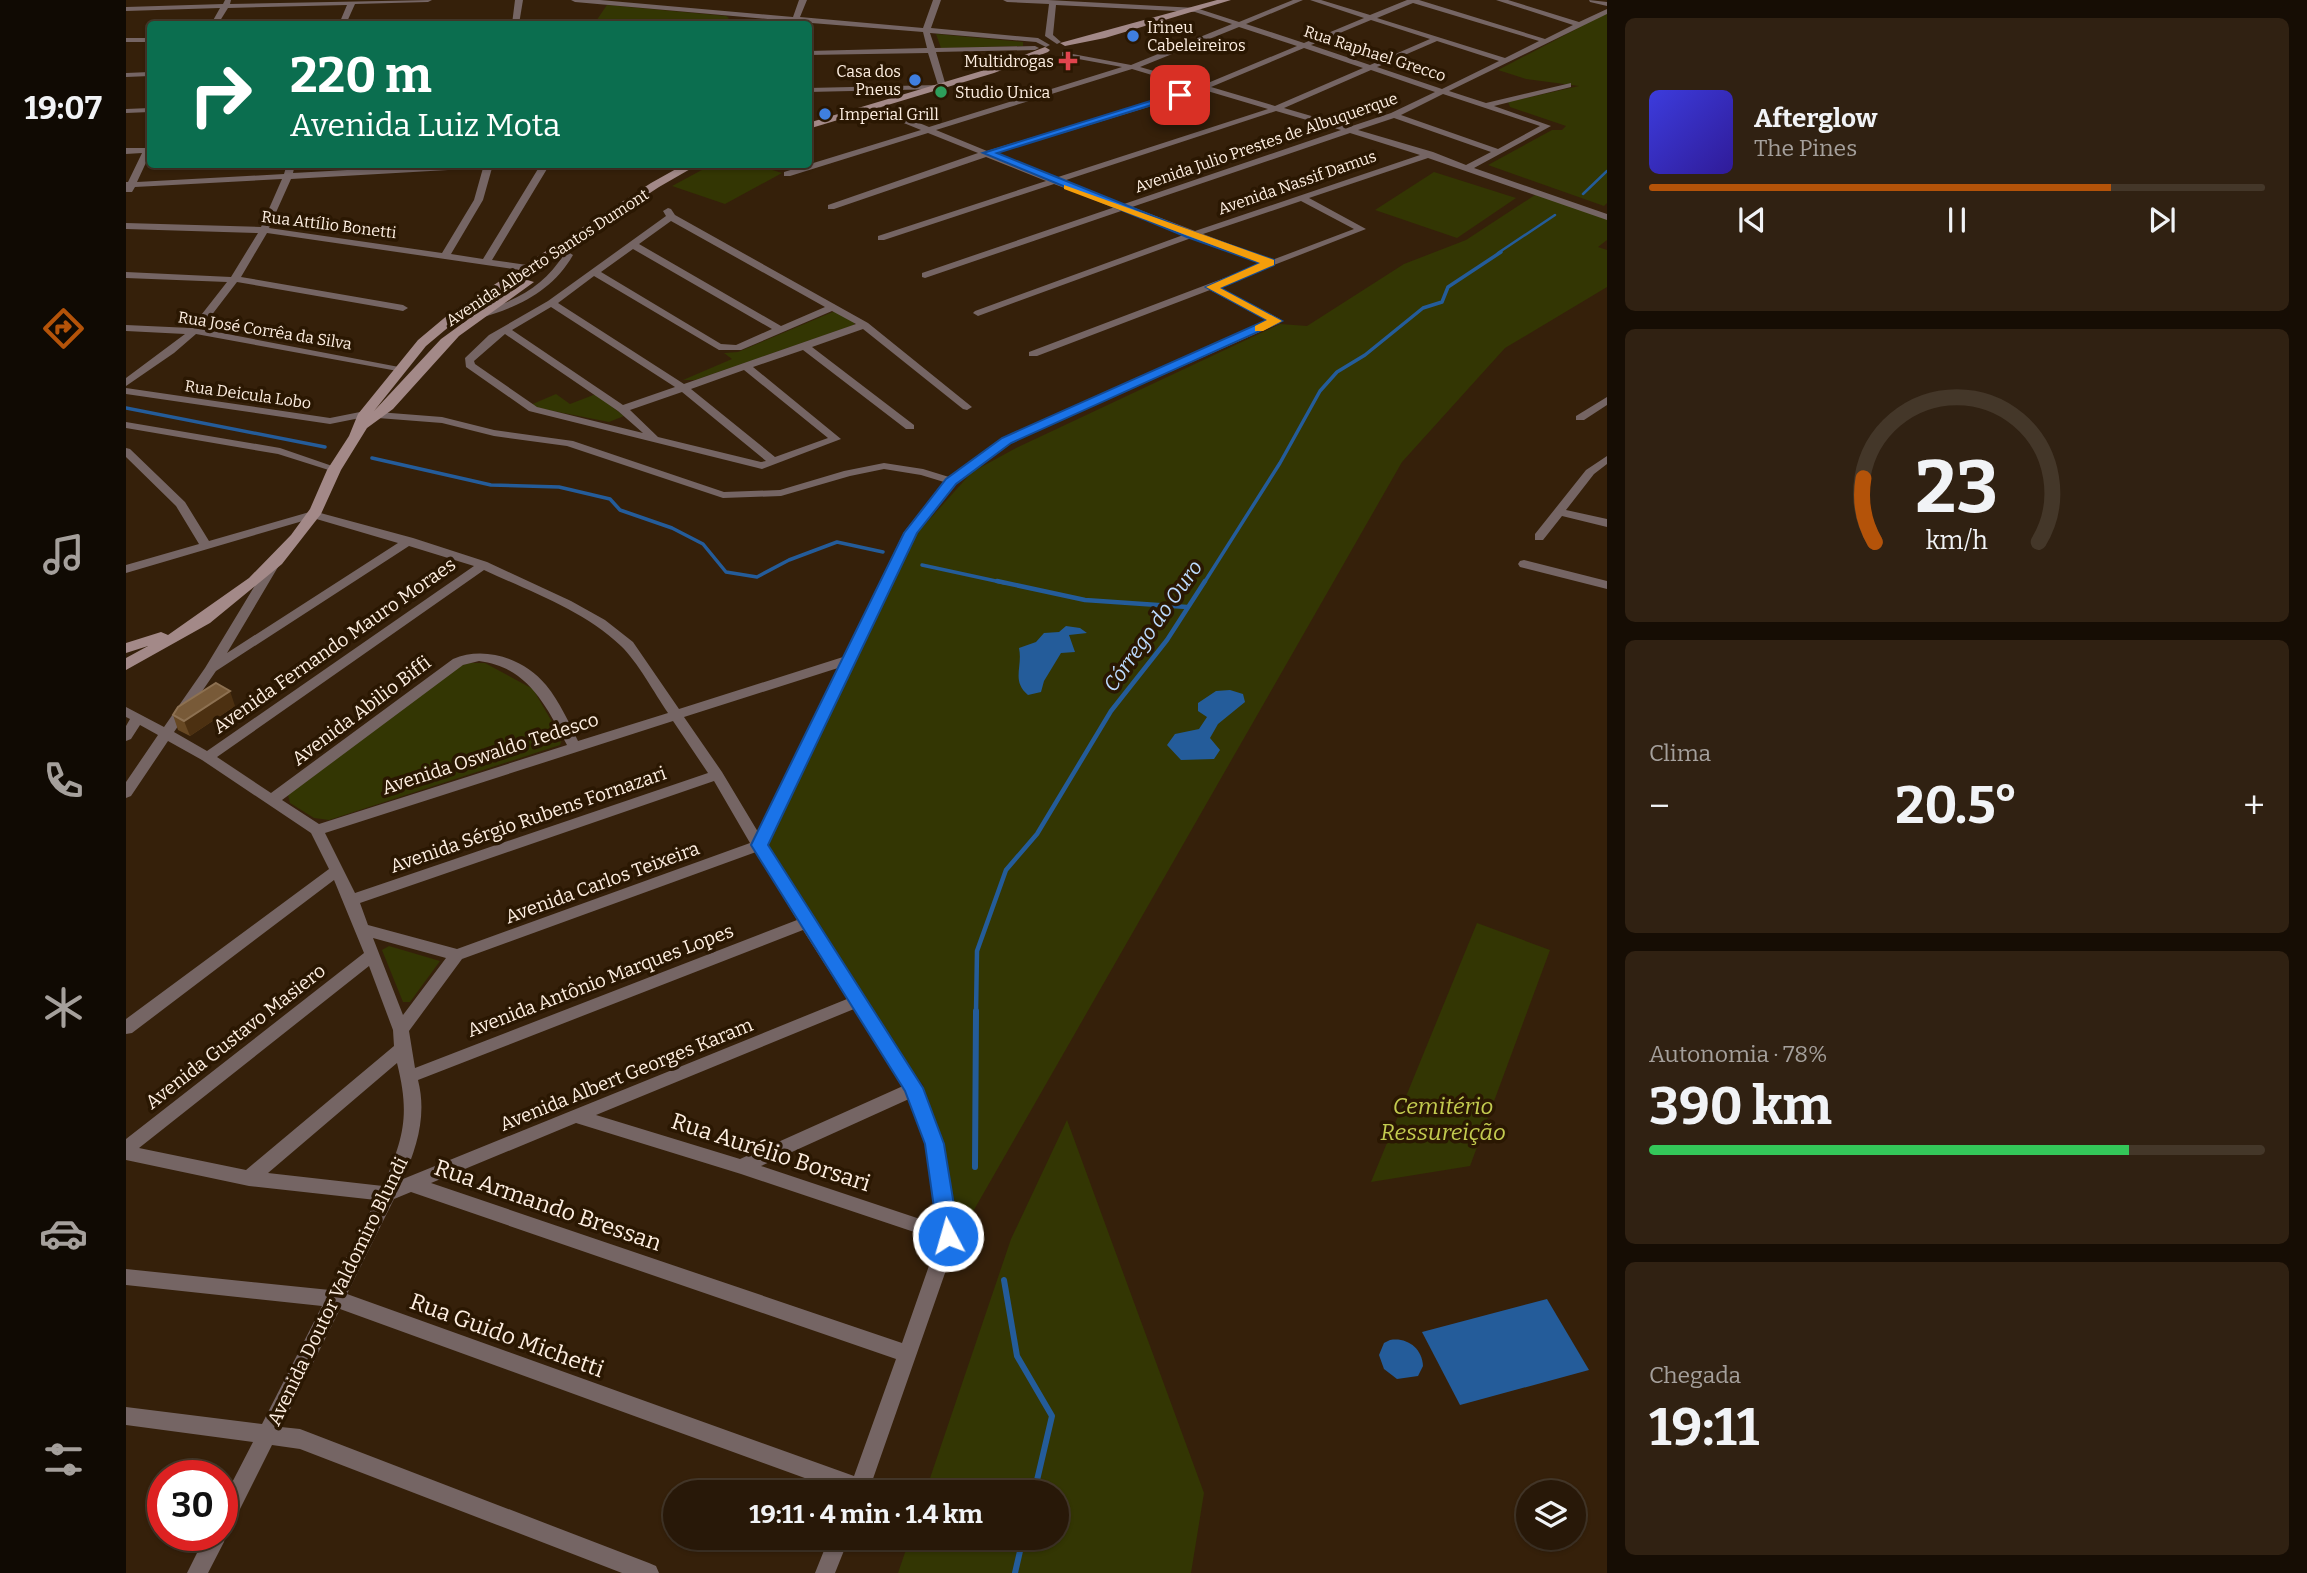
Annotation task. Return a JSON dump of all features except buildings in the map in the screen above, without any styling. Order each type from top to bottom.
[{"type":"street","points":[[126,6],[152,0]]},
{"type":"street","points":[[147,8],[146,3],[152,0]]},
{"type":"street","points":[[126,6],[147,8],[227,3],[428,0]]},
{"type":"street","points":[[516,21],[519,0]]},
{"type":"street","points":[[575,0],[639,3],[729,19]]},
{"type":"street","points":[[795,21],[803,0]]},
{"type":"street","points":[[937,0],[926,31],[929,50],[941,86]]},
{"type":"street","name":"Rua Raphael Grecco","points":[[1007,0],[1196,10],[1444,90],[1548,127],[1499,152]]},
{"type":"street","points":[[812,124],[1227,0]]},
{"type":"street","points":[[812,166],[1132,67],[1299,0]]},
{"type":"street","points":[[1314,0],[1504,61]]},
{"type":"street","points":[[831,207],[988,153],[1203,88],[1413,0],[1545,41]]},
{"type":"street","points":[[1500,0],[1579,24]]},
{"type":"street","points":[[1592,0],[1607,4]]},
{"type":"street","points":[[344,21],[352,1]]},
{"type":"street","points":[[217,21],[227,3]]},
{"type":"street","points":[[1053,3],[1049,36],[1061,48],[1430,154],[1607,217]]},
{"type":"street","name":"Avenida Julio Prestes de Albuquerque","points":[[925,275],[1394,115],[1607,11]]},
{"type":"street","points":[[705,21],[773,21]]},
{"type":"street","points":[[812,23],[1038,40],[1045,48]]},
{"type":"street","points":[[1076,49],[1102,36]]},
{"type":"street","points":[[881,238],[1051,180],[1273,110],[1436,39]]},
{"type":"street","points":[[126,40],[147,40]]},
{"type":"street","points":[[1024,59],[1045,48]]},
{"type":"street","points":[[812,52],[1061,48],[1076,49],[1099,59]]},
{"type":"street","points":[[126,75],[147,74]]},
{"type":"street","points":[[1488,105],[1568,85]]},
{"type":"street","points":[[812,90],[941,86]]},
{"type":"street","points":[[872,107],[1191,235],[1270,262]]},
{"type":"street","points":[[126,111],[147,110]]},
{"type":"street","points":[[1394,115],[1499,152]]},
{"type":"street","points":[[126,151],[147,149]]},
{"type":"street","points":[[1469,167],[1499,152]]},
{"type":"street","points":[[126,194],[147,154]]},
{"type":"street","name":"Avenida Nassif Damus","points":[[978,313],[1191,235],[1430,154]]},
{"type":"street","points":[[130,182],[323,168]]},
{"type":"street","points":[[290,170],[369,168]]},
{"type":"street","points":[[446,255],[486,181],[488,168]]},
{"type":"street","points":[[486,181],[501,168]]},
{"type":"street","points":[[486,262],[544,168]]},
{"type":"street","name":"Avenida Alberto Santos Dumont","points":[[126,665],[191,626],[226,601],[280,555],[313,514],[335,469],[398,370],[443,326],[489,292],[687,168]]},
{"type":"street","points":[[786,174],[805,168]]},
{"type":"street","points":[[126,383],[194,331],[234,279],[262,230],[290,170]]},
{"type":"street","name":"Avenida Alberto Santos Dumont","points":[[364,420],[380,414],[444,343],[475,317],[551,275],[568,255],[653,194],[655,186]]},
{"type":"street","points":[[1033,354],[1361,229],[1303,198]]},
{"type":"street","points":[[746,366],[836,439],[762,466],[533,409],[470,365],[469,360],[505,330],[573,288],[669,213],[864,325],[967,407]]},
{"type":"street","name":"Rua Attílio Bonetti","points":[[126,226],[262,230],[527,268]]},
{"type":"street","points":[[632,244],[779,329]]},
{"type":"street","points":[[527,268],[551,275],[573,288]]},
{"type":"street","points":[[594,272],[719,348],[737,348],[833,307]]},
{"type":"street","points":[[126,275],[234,279],[403,308]]},
{"type":"street","points":[[489,292],[512,298],[539,288],[551,275]]},
{"type":"street","points":[[760,845],[910,533],[951,481],[1006,441],[1276,321],[1211,287]]},
{"type":"street","points":[[539,288],[561,295]]},
{"type":"street","points":[[551,303],[682,387],[774,462]]},
{"type":"street","points":[[622,409],[864,325]]},
{"type":"street","name":"Rua José Corrêa da Silva","points":[[126,328],[194,331],[398,370]]},
{"type":"street","points":[[505,330],[622,409],[657,439]]},
{"type":"street","points":[[806,347],[910,427]]},
{"type":"street","name":"Rua Deicula Lobo","points":[[126,391],[330,421],[364,420]]},
{"type":"street","points":[[1580,418],[1607,400]]},
{"type":"street","points":[[380,414],[442,419],[494,433],[569,443],[723,495],[781,493],[848,473],[884,467],[923,472],[951,481]]},
{"type":"street","points":[[614,429],[632,418]]},
{"type":"street","points":[[126,425],[280,451],[335,469]]},
{"type":"street","points":[[126,443],[148,429]]},
{"type":"street","points":[[126,451],[181,504],[206,545]]},
{"type":"street","points":[[1539,537],[1590,472],[1607,459]]},
{"type":"street","points":[[1561,512],[1607,523]]},
{"type":"street","points":[[126,569],[313,514],[483,565],[536,588],[601,623],[628,645],[717,775],[806,923],[914,1088],[934,1144],[948,1236],[862,1480]]},
{"type":"street","points":[[210,670],[409,541]]},
{"type":"street","points":[[126,793],[210,670],[280,555]]},
{"type":"street","points":[[1524,564],[1607,585]]},
{"type":"street","name":"Avenida Fernando Mauro Moraes","points":[[207,757],[483,565]]},
{"type":"street","name":"Avenida Alberto Santos Dumont","points":[[126,648],[191,626]]},
{"type":"street","name":"Avenida Abilio Biffi","points":[[273,799],[458,662],[473,655],[489,657],[536,683],[574,746]]},
{"type":"street","name":"Avenida Oswaldo Tedesco","points":[[317,830],[675,713],[851,659]]},
{"type":"street","points":[[126,736],[132,715]]},
{"type":"street","name":"Avenida Doutor Valdomiro Blundi","points":[[132,715],[207,757],[317,830],[351,900],[370,956],[401,1030],[401,1050],[409,1077],[414,1115],[404,1158],[238,1493]]},
{"type":"street","name":"Avenida Sérgio Rubens Fornazari","points":[[351,900],[717,775]]},
{"type":"street","name":"Avenida Carlos Teixeira","points":[[457,955],[760,845]]},
{"type":"street","points":[[126,1028],[336,871]]},
{"type":"street","name":"Avenida Antônio Marques Lopes","points":[[409,1077],[806,923]]},
{"type":"street","points":[[362,929],[457,955],[401,1030]]},
{"type":"street","name":"Avenida Gustavo Masiero","points":[[126,1151],[370,956]]},
{"type":"street","name":"Avenida Albert Georges Karam","points":[[410,1184],[857,1002]]},
{"type":"street","points":[[249,1178],[401,1050]]},
{"type":"street","points":[[741,1167],[914,1088]]},
{"type":"street","name":"Rua Aurélio Borsari","points":[[578,1117],[741,1167],[948,1236]]},
{"type":"street","points":[[126,1151],[249,1178],[388,1194]]},
{"type":"street","name":"Rua Armando Bressan","points":[[388,1194],[410,1184],[905,1353]]},
{"type":"street","name":"Rua Guido Michetti","points":[[126,1277],[336,1299],[832,1480]]},
{"type":"street","points":[[126,1416],[269,1433],[346,1454],[649,1573]]},
{"type":"street","points":[[825,1573],[834,1550]]},
{"type":"street","points":[[197,1573],[209,1551]]},
{"type":"green space","points":[[607,5],[729,18],[725,21],[596,21]]},
{"type":"green space","points":[[1607,13],[1607,203],[1604,206],[1488,165],[1552,130],[1562,130],[1566,126],[1510,107],[1508,102],[1579,86],[1526,79],[1498,70]]},
{"type":"green space","points":[[936,34],[1023,42],[1023,46],[941,48]]},
{"type":"green space","points":[[706,168],[766,168],[782,173],[725,204],[672,186]]},
{"type":"green space","points":[[1434,172],[1516,198],[1457,238],[1375,210]]},
{"type":"green space","points":[[1538,193],[1607,219],[1607,240],[1598,247],[1607,250],[1607,287],[1505,348],[1402,462],[947,1257],[954,1215],[923,1085],[858,1000],[761,845],[857,660],[917,533],[972,472],[1016,448],[1280,324],[1307,326],[1404,264],[1466,240]]},
{"type":"green space","points":[[835,311],[854,322],[854,325],[695,380],[683,380],[732,359],[724,353],[738,352]]},
{"type":"green space","points":[[556,394],[570,404],[596,394],[624,416],[609,422],[528,406]]},
{"type":"green space","points":[[485,663],[533,689],[562,739],[560,745],[329,820],[314,818],[290,803],[288,795],[460,666]]},
{"type":"green space","name":"Cemitério Ressureição","points":[[1477,923],[1550,950],[1470,1166],[1371,1182]]},
{"type":"green space","points":[[389,946],[440,961],[410,1002],[403,1002],[382,950]]},
{"type":"green space","points":[[1067,1120],[1204,1493],[1191,1573],[898,1573],[906,1550],[1069,1550],[1069,1480],[929,1480],[1011,1239]]},
{"type":"water","points":[[1066,626],[1080,628],[1087,633],[1069,635],[1075,652],[1061,653],[1044,681],[1041,692],[1028,695],[1019,679],[1019,648],[1036,642],[1044,633],[1059,632]]},
{"type":"water","points":[[1230,690],[1243,694],[1245,702],[1218,724],[1210,738],[1220,750],[1214,759],[1181,760],[1167,745],[1175,734],[1199,729],[1207,717],[1198,711],[1198,703],[1216,691]]},
{"type":"water","points":[[1547,1299],[1589,1370],[1460,1405],[1422,1332]]},
{"type":"water","points":[[1390,1340],[1408,1342],[1417,1349],[1423,1366],[1418,1376],[1397,1379],[1384,1369],[1379,1355],[1384,1343]]},
{"type":"waterway","name":"Córrego do Ouro","points":[[1583,194],[1607,171]]},
{"type":"waterway","name":"Córrego do Ouro","points":[[1498,253],[1555,215]]},
{"type":"waterway","name":"Córrego do Ouro","points":[[1204,583],[1280,463],[1320,391],[1337,372],[1365,355],[1423,308],[1442,302],[1448,287],[1501,252]]},
{"type":"waterway","points":[[126,408],[325,447]]},
{"type":"waterway","points":[[372,458],[491,485],[559,487],[610,499],[620,510],[672,528],[703,544],[726,572],[757,577],[789,560],[837,542],[883,552]]},
{"type":"waterway","points":[[922,565],[1005,583]]},
{"type":"waterway","points":[[997,581],[1085,600],[1187,607]]},
{"type":"waterway","name":"Córrego do Ouro","points":[[976,1013],[977,951],[1006,870],[1037,834],[1111,711],[1167,640],[1205,581]]},
{"type":"waterway","name":"Córrego do Ouro","points":[[975,1167],[976,1011]]},
{"type":"waterway","points":[[1004,1280],[1017,1356],[1052,1416],[1037,1480]]},
{"type":"waterway","points":[[1015,1573],[1020,1550]]},
{"type":"slow traffic","points":[[1068,187],[1191,235],[1270,262],[1211,287],[1276,321],[1259,328]]},
{"type":"place","name":"Irineu Cabeleireiros","points":[[1133,36]]},
{"type":"place","name":"Multidrogas","points":[[1068,61]]},
{"type":"place","name":"Casa dos Pneus","points":[[915,80]]},
{"type":"place","name":"Studio Unica","points":[[941,92]]},
{"type":"place","name":"Imperial Grill","points":[[825,114]]},
{"type":"route","points":[[948,1236],[944,1191],[934,1144],[914,1088],[806,923],[760,845],[910,533],[951,481],[1006,441],[1276,321],[1211,287],[1270,262],[1191,235],[988,153],[1180,95]]}]
